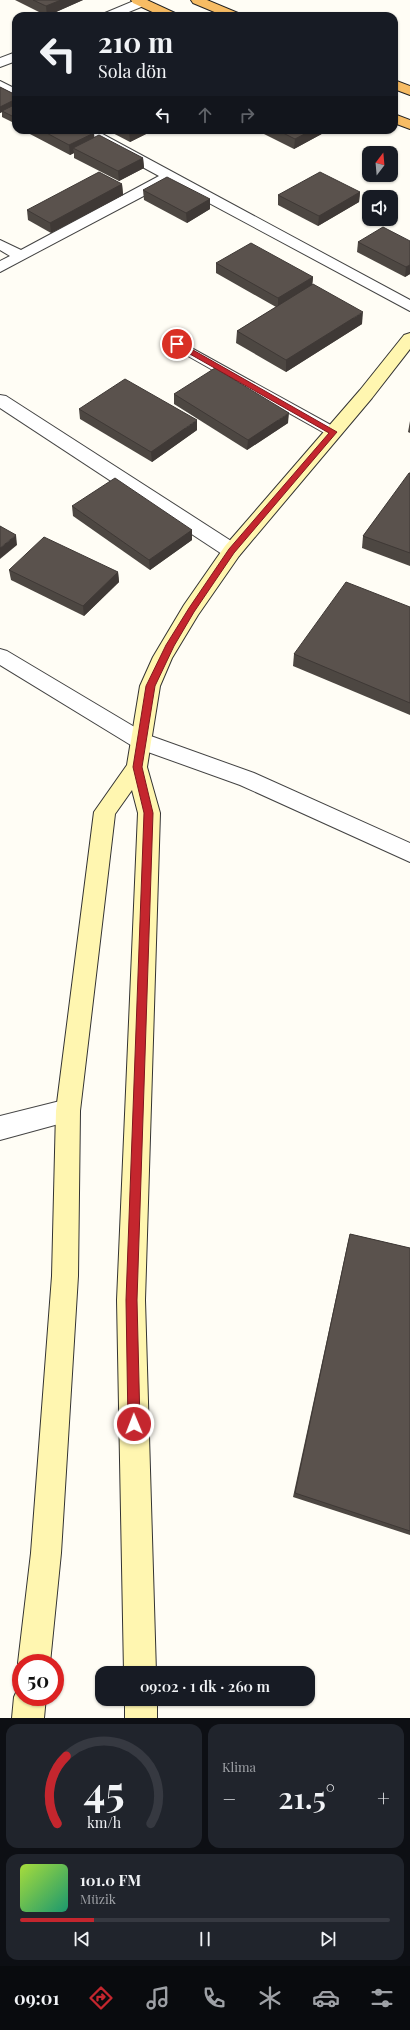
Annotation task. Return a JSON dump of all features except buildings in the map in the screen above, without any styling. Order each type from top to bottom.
[{"type":"highway","points":[[197,0],[225,12]]},
{"type":"highway","points":[[140,1],[163,12]]},
{"type":"highway","points":[[398,86],[410,91]]},
{"type":"highway","points":[[398,120],[410,125]]},
{"type":"main road","points":[[140,1666],[131,1300],[149,813],[137,767],[150,686],[163,657],[191,610],[232,551],[410,338]]},
{"type":"main road","points":[[35,1654],[46,1553],[66,1276],[68,1111],[105,812],[137,767]]},
{"type":"main road","points":[[28,1718],[29,1706]]},
{"type":"main road","points":[[141,1706],[141,1718]]},
{"type":"street","points":[[117,12],[140,1]]},
{"type":"street","points":[[0,63],[12,58]]},
{"type":"street","points":[[0,85],[12,92]]},
{"type":"street","points":[[92,134],[410,306]]},
{"type":"street","points":[[0,267],[171,176]]},
{"type":"street","points":[[0,244],[21,256]]},
{"type":"street","points":[[0,400],[232,551]]},
{"type":"street","points":[[0,656],[141,741],[247,779],[410,853]]},
{"type":"street","points":[[0,1128],[68,1111]]},
{"type":"lane","points":[[177,344],[333,432]]},
{"type":"route","points":[[134,1424],[131,1300],[149,813],[137,767],[150,686],[163,657],[191,610],[232,551],[333,432],[177,344]]}]
